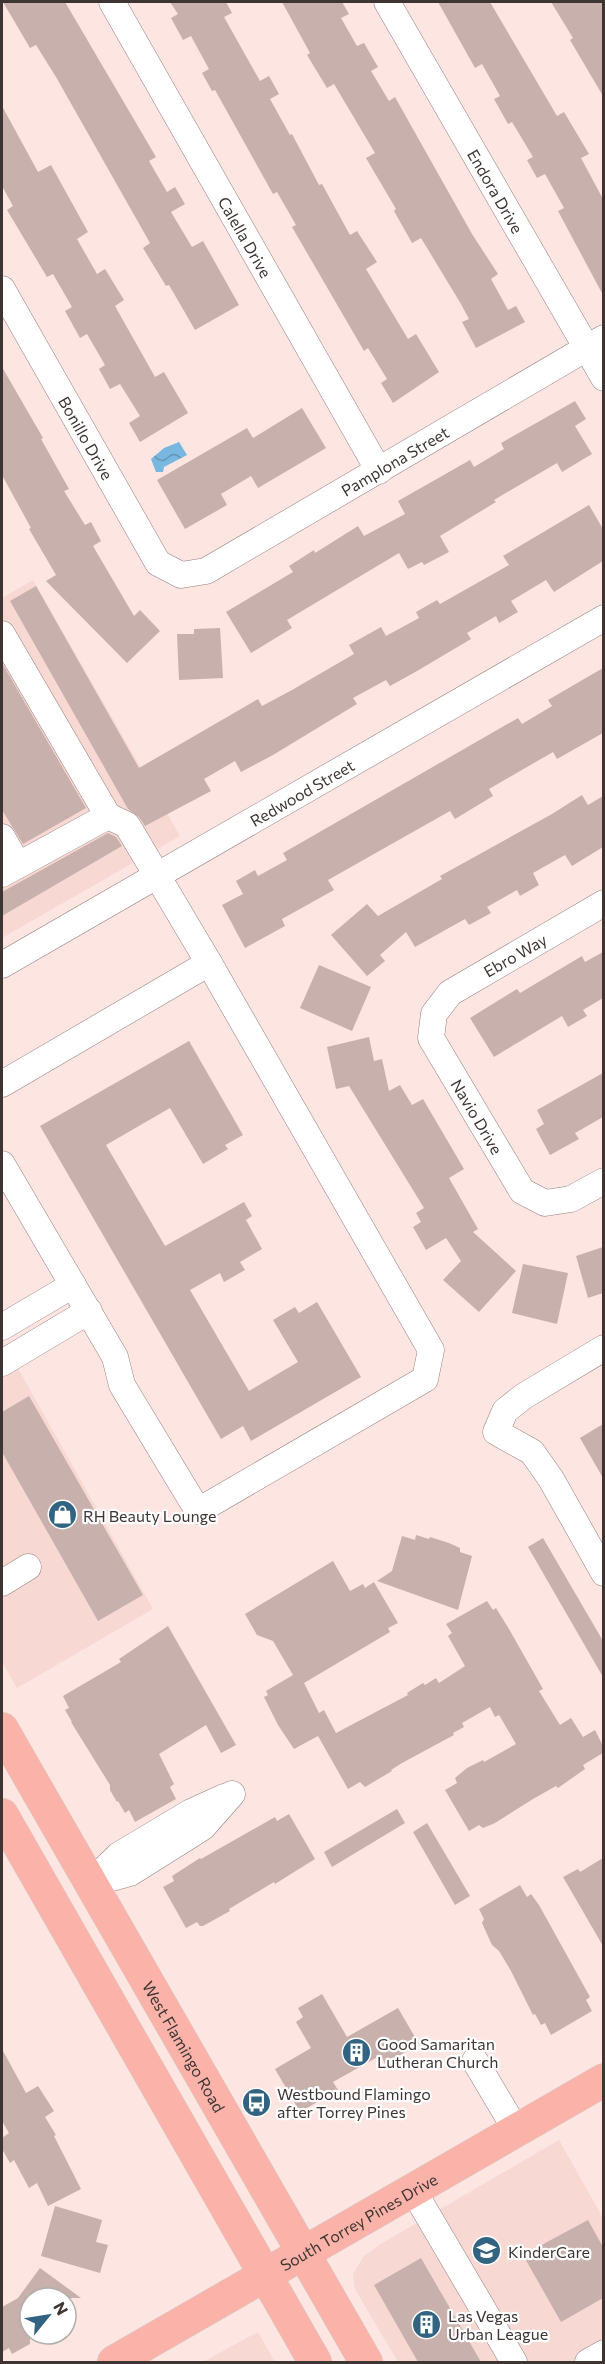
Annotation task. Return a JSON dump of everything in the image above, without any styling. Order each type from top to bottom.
[{"type":"main road","name":"West Flamingo Road","points":[[2,1729],[366,2362]]},
{"type":"main road","points":[[2,1771],[36,1830],[90,1884]]},
{"type":"main road","points":[[2,1815],[315,2362]]},
{"type":"main road","name":"South Torrey Pines Drive","points":[[114,2362],[603,2080]]},
{"type":"street","name":"Calella Drive","points":[[112,2],[379,471]]},
{"type":"street","name":"Endora Drive","points":[[387,2],[594,343],[603,378]]},
{"type":"street","name":"Bonillo Drive","points":[[2,289],[158,563],[181,575]]},
{"type":"street","name":"Pamplona Street","points":[[181,575],[207,571],[594,343]]},
{"type":"street","name":"Redwood Street","points":[[2,965],[603,618]]},
{"type":"street","points":[[2,634],[108,816],[127,825],[209,963],[431,1350],[425,1379],[198,1511],[122,1385],[116,1356],[2,1164]]},
{"type":"street","points":[[2,837],[10,870],[108,816]]},
{"type":"street","name":"Ebro Way","points":[[434,1014],[450,993],[603,903]]},
{"type":"street","points":[[2,1084],[209,963]]},
{"type":"street","name":"Navio Drive","points":[[434,1014],[431,1038],[522,1191],[545,1203],[571,1200],[603,1181]]},
{"type":"street","points":[[2,1327],[73,1285]]},
{"type":"street","points":[[2,1363],[89,1311]]},
{"type":"street","points":[[600,1557],[532,1452],[496,1432],[505,1411],[524,1396],[603,1348]]},
{"type":"street","points":[[2,1582],[28,1567]]},
{"type":"street","points":[[232,1794],[203,1827],[130,1873],[90,1884],[119,1855],[191,1812],[232,1794]]},
{"type":"street","points":[[475,2061],[516,2130]]},
{"type":"street","points":[[413,2190],[514,2362]]},
{"type":"street","points":[[588,2362],[603,2353]]},
{"type":"shaded area","points":[[33,580],[180,836],[2,938],[2,598]]},
{"type":"shaded area","points":[[2,1340],[153,1609],[17,1688],[2,1662]]},
{"type":"shaded area","name":"KinderCare","points":[[559,2140],[603,2218],[603,2362],[398,2362],[355,2289],[353,2274],[363,2257],[379,2245]]},
{"type":"shaded area","points":[[258,2332],[275,2362],[203,2362]]},
{"type":"water","points":[[179,442],[187,455],[164,467],[163,472],[156,472],[151,459],[164,448]]},
{"type":"building","points":[[3,2],[65,2],[156,157],[149,161],[167,192],[175,187],[185,204],[171,212],[192,247],[203,241],[239,305],[195,330],[169,285],[166,286],[143,248],[150,243],[56,77],[36,45],[30,48]]},
{"type":"building","points":[[170,2],[226,2],[232,13],[224,17],[260,81],[269,76],[279,94],[270,99],[319,185],[322,184],[350,235],[357,231],[377,262],[366,269],[408,339],[416,334],[439,372],[393,403],[381,383],[387,379],[368,348],[364,351],[292,227],[296,225],[277,192],[273,194],[215,90],[212,91],[202,73],[209,69],[191,36],[183,40],[171,18],[178,14]]},
{"type":"building","points":[[282,2],[342,2],[349,14],[341,18],[357,46],[364,43],[378,67],[371,71],[389,101],[395,97],[472,234],[498,274],[491,279],[508,310],[516,306],[525,322],[476,348],[462,322],[469,319],[461,304],[421,238],[412,243],[394,211],[396,209],[366,158],[375,153],[334,84],[327,88],[307,55],[310,53]]},
{"type":"building","points":[[438,2],[490,2],[557,116],[564,112],[589,154],[581,158],[603,199],[603,295],[558,211],[564,208],[545,174],[537,178],[527,160],[533,157],[512,122],[508,124],[494,99],[500,96],[482,64],[475,68]]},
{"type":"building","points":[[551,2],[603,2],[603,96],[570,40],[573,38]]},
{"type":"building","points":[[2,106],[38,172],[51,165],[88,232],[77,239],[97,274],[105,269],[124,300],[115,306],[155,377],[164,372],[188,413],[140,442],[129,423],[140,416],[120,384],[110,389],[99,369],[105,365],[87,334],[80,338],[65,311],[72,307],[53,274],[47,277],[7,210],[13,206],[2,186]]},
{"type":"building","points":[[2,367],[69,489],[64,491],[85,525],[91,522],[101,541],[93,546],[134,616],[140,610],[160,631],[127,663],[46,581],[56,575],[29,529],[31,528],[2,475]]},
{"type":"building","points":[[575,401],[586,419],[575,426],[592,454],[562,472],[557,463],[494,500],[496,502],[440,536],[449,552],[424,565],[422,562],[408,569],[399,553],[287,620],[292,628],[251,653],[226,612],[293,572],[289,566],[314,550],[315,553],[358,526],[364,536],[405,514],[398,501],[470,460],[474,467],[504,449],[501,443]]},
{"type":"building","points":[[302,408],[326,448],[258,488],[251,476],[221,494],[227,505],[185,529],[157,480],[247,428],[253,438]]},
{"type":"building","points":[[589,505],[603,529],[603,561],[554,592],[546,580],[511,601],[518,612],[499,623],[496,616],[467,633],[471,639],[417,671],[390,686],[386,680],[353,698],[357,704],[241,772],[235,761],[204,779],[211,791],[145,826],[139,817],[128,809],[10,601],[36,586],[139,768],[258,699],[262,706],[354,654],[349,645],[381,627],[386,636],[419,618],[416,612],[437,600],[440,604],[509,565],[503,556]]},
{"type":"building","points":[[220,628],[223,678],[179,680],[177,634],[194,634],[194,629]]},
{"type":"building","points":[[2,663],[86,808],[23,844],[2,810]]},
{"type":"building","points":[[603,668],[603,733],[557,759],[553,752],[489,789],[493,796],[455,819],[450,811],[328,880],[334,890],[282,919],[285,926],[245,948],[222,905],[243,894],[236,881],[255,870],[258,876],[287,860],[283,853],[518,718],[522,724],[552,706],[548,700]]},
{"type":"building","points":[[582,795],[588,805],[603,796],[603,847],[572,866],[565,855],[533,873],[539,885],[520,896],[517,890],[487,907],[491,913],[469,925],[465,919],[415,947],[406,932],[380,955],[385,961],[367,976],[331,935],[367,904],[378,916],[442,879],[440,876]]},
{"type":"building","points":[[108,833],[116,837],[122,846],[2,916],[2,892]]},
{"type":"building","points":[[603,952],[603,998],[583,1010],[587,1016],[568,1027],[562,1016],[494,1057],[470,1018],[517,989],[520,993],[582,956],[585,962]]},
{"type":"building","points":[[319,965],[371,987],[352,1031],[300,1008]]},
{"type":"building","points":[[369,1037],[374,1061],[382,1059],[389,1091],[400,1085],[412,1105],[423,1099],[464,1169],[449,1178],[478,1229],[473,1232],[516,1271],[479,1312],[443,1280],[461,1261],[446,1238],[426,1250],[413,1227],[421,1222],[416,1213],[424,1208],[349,1086],[336,1089],[327,1047]]},
{"type":"building","points":[[189,1041],[243,1135],[225,1145],[228,1149],[203,1164],[170,1108],[106,1145],[165,1246],[244,1202],[252,1216],[246,1220],[262,1249],[240,1262],[245,1270],[224,1282],[220,1273],[190,1290],[249,1391],[298,1362],[273,1320],[295,1307],[299,1313],[317,1302],[361,1377],[251,1441],[243,1426],[221,1439],[40,1126]]},
{"type":"building","points":[[603,1073],[603,1117],[575,1133],[579,1139],[550,1155],[536,1129],[544,1124],[537,1110]]},
{"type":"building","points":[[603,1247],[603,1293],[588,1298],[576,1256]]},
{"type":"building","points":[[523,1264],[568,1273],[557,1324],[512,1313]]},
{"type":"building","points":[[29,1396],[143,1595],[98,1621],[2,1452],[2,1412]]},
{"type":"building","points":[[603,1424],[603,1478],[580,1438]]},
{"type":"building","points":[[416,1535],[449,1543],[460,1548],[460,1552],[472,1556],[458,1610],[377,1581],[392,1571],[402,1536],[415,1540]]},
{"type":"building","points":[[543,1538],[603,1641],[603,1677],[528,1547]]},
{"type":"building","points":[[333,1561],[350,1591],[363,1584],[365,1588],[374,1582],[398,1623],[388,1628],[390,1632],[304,1683],[319,1713],[324,1710],[336,1733],[408,1695],[407,1693],[423,1683],[425,1685],[436,1678],[439,1683],[465,1666],[448,1636],[452,1633],[446,1624],[487,1601],[493,1610],[496,1608],[509,1629],[543,1689],[539,1691],[560,1725],[571,1718],[583,1737],[595,1730],[603,1746],[603,1753],[583,1765],[585,1769],[558,1788],[556,1786],[495,1823],[483,1828],[479,1825],[469,1831],[445,1790],[457,1783],[455,1778],[467,1768],[483,1760],[484,1762],[516,1744],[499,1715],[495,1717],[490,1707],[462,1723],[464,1727],[453,1733],[454,1735],[402,1763],[365,1787],[360,1782],[348,1789],[318,1736],[294,1749],[278,1725],[264,1697],[268,1695],[266,1691],[293,1675],[273,1641],[257,1635],[245,1614]]},
{"type":"building","points":[[168,1626],[236,1745],[221,1753],[206,1725],[159,1754],[174,1784],[170,1787],[176,1799],[135,1822],[129,1810],[125,1813],[117,1802],[110,1790],[110,1785],[71,1722],[65,1710],[69,1708],[63,1696],[121,1662],[119,1659]]},
{"type":"building","points":[[397,1809],[405,1823],[332,1867],[324,1852]]},
{"type":"building","points":[[289,1814],[315,1859],[203,1926],[197,1922],[186,1928],[163,1887],[174,1881],[172,1876],[275,1817],[277,1821]]},
{"type":"building","points":[[427,1823],[470,1896],[455,1905],[413,1832]]},
{"type":"building","points":[[603,1858],[603,1946],[563,1877],[578,1869],[580,1872]]},
{"type":"building","points":[[520,1885],[527,1897],[531,1894],[539,1905],[590,1997],[586,2000],[592,2011],[551,2035],[545,2023],[541,2025],[535,2014],[533,2015],[511,1971],[499,1951],[492,1945],[482,1923],[484,1919],[479,1909]]},
{"type":"building","name":"Good Samaritan Lutheran Church","points":[[322,1994],[347,2037],[398,2008],[419,2044],[385,2064],[381,2055],[333,2082],[338,2090],[300,2112],[275,2069],[311,2048],[296,2022],[303,2017],[298,2008]]},
{"type":"building","points":[[2,2049],[26,2093],[38,2086],[54,2111],[45,2117],[81,2189],[48,2206],[37,2183],[29,2188],[14,2160],[10,2163],[2,2149],[2,2138],[9,2133],[2,2121]]},
{"type":"building","points":[[55,2206],[102,2220],[96,2242],[108,2245],[100,2273],[41,2256]]},
{"type":"building","points":[[588,2220],[603,2247],[603,2298],[561,2322],[523,2255]]},
{"type":"building","name":"Las Vegas Urban League","points":[[421,2258],[481,2362],[418,2362],[374,2285]]},
{"type":"building","points":[[40,2268],[65,2286],[27,2286]]},
{"type":"building","points":[[18,2298],[18,2346],[26,2346],[12,2354],[9,2348],[2,2352],[2,2307]]},
{"type":"place","name":"RH Beauty Lounge","points":[[62,1515]]},
{"type":"place","name":"Good Samaritan Lutheran Church","points":[[356,2052]]},
{"type":"place","name":"Westbound Flamingo after Torrey Pines","points":[[256,2102]]},
{"type":"place","name":"KinderCare","points":[[487,2251]]},
{"type":"place","name":"Las Vegas Urban League","points":[[427,2324]]}]
